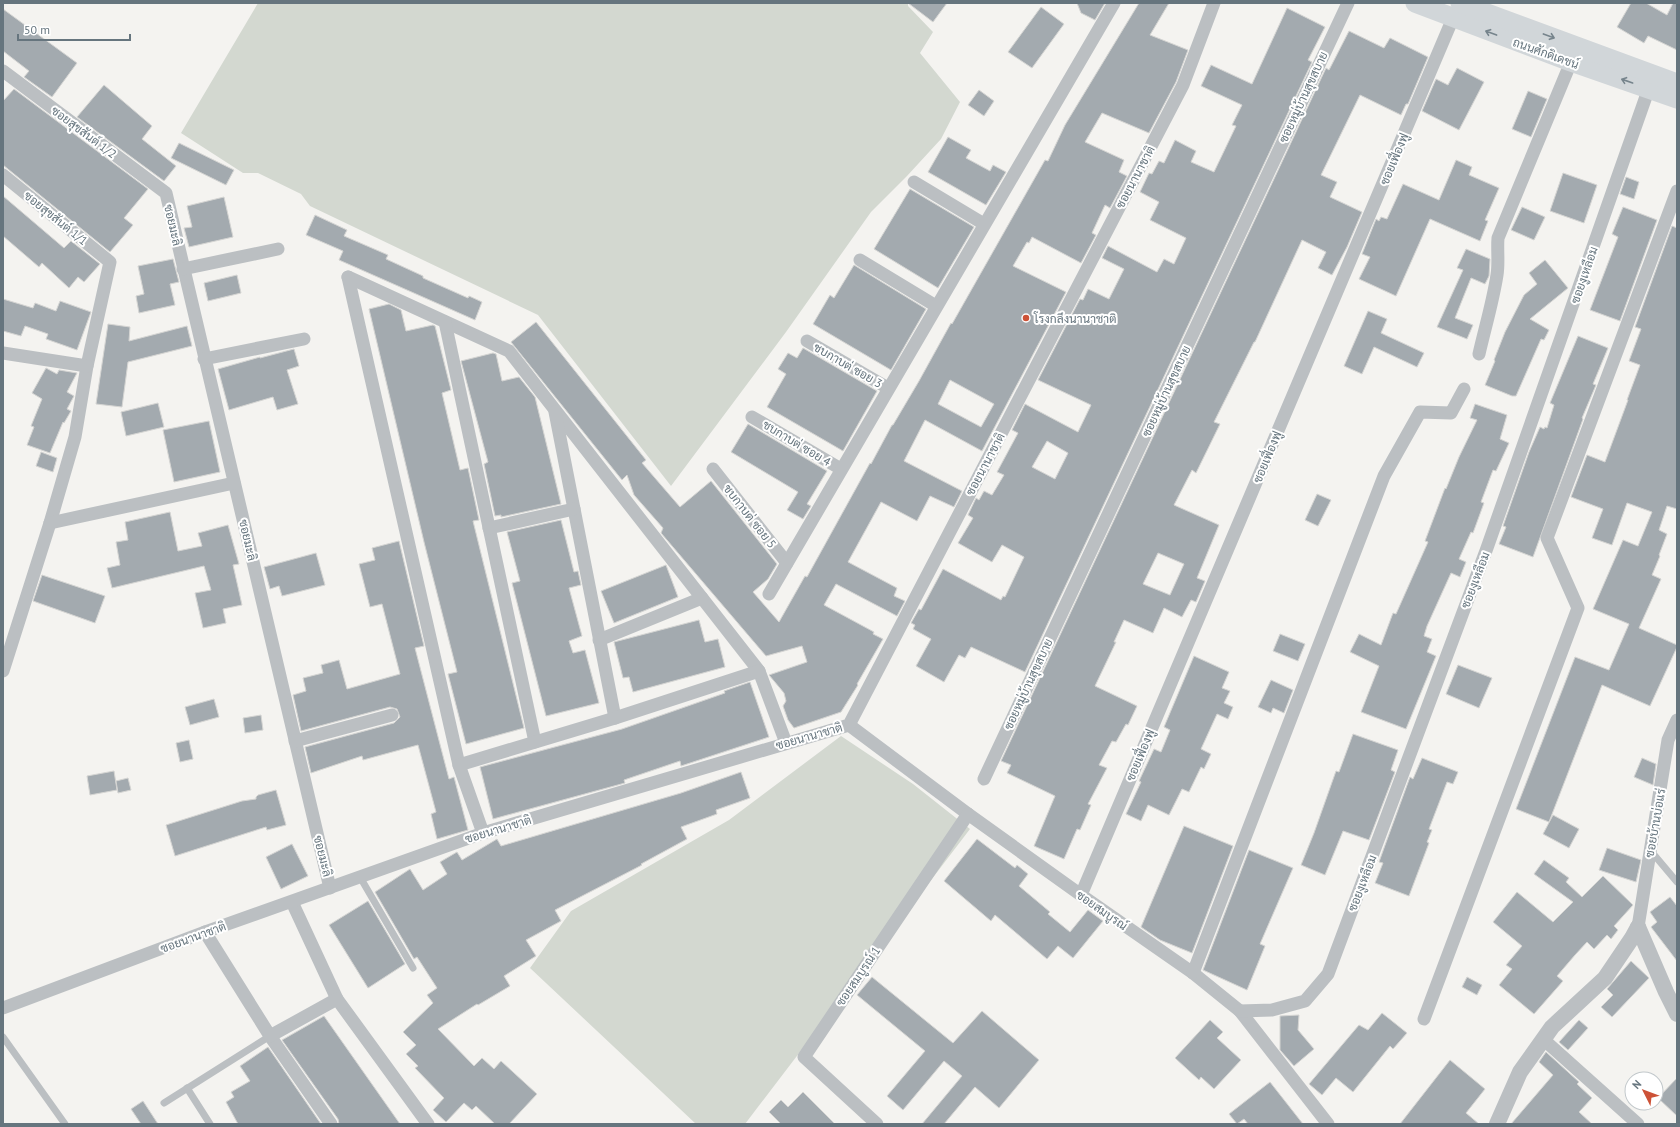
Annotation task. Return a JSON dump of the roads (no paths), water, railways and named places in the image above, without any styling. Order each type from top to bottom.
[{"type":"main road","name":"ถนนศักดิเดชน์","points":[[1416,3],[1457,11],[1571,62],[1677,98]]},
{"type":"main road","points":[[1457,11],[1484,7],[1677,83]]},
{"type":"street","points":[[769,594],[1114,3]]},
{"type":"street","name":"ซอยนานาชาติ","points":[[3,1008],[205,932],[483,833],[849,725],[1183,85],[1214,3]]},
{"type":"street","name":"ซอยหมู่บ้านสุขสบาย","points":[[984,778],[1348,3]]},
{"type":"street","name":"ซอยเฟื่องฟู","points":[[1080,895],[1457,11]]},
{"type":"street","points":[[1479,354],[1498,272],[1498,238],[1571,62]]},
{"type":"street","name":"ซอยสุขสันต์ 1/2","points":[[3,71],[166,193]]},
{"type":"street","name":"ซอยงูเหลือม","points":[[1240,1011],[1272,1010],[1305,1001],[1328,974],[1487,548],[1650,88]]},
{"type":"street","name":"ซอยสุขสันต์ 1/1","points":[[3,175],[110,262],[87,366]]},
{"type":"street","points":[[914,182],[984,224]]},
{"type":"street","points":[[1424,1019],[1578,608],[1547,538],[1677,190]]},
{"type":"street","name":"ซอยมะลิ","points":[[166,193],[330,888]]},
{"type":"street","points":[[183,269],[278,249]]},
{"type":"street","points":[[860,260],[936,306]]},
{"type":"street","points":[[483,833],[459,765],[348,277],[509,351],[759,671],[786,743]]},
{"type":"street","points":[[445,322],[535,742]]},
{"type":"street","points":[[204,359],[304,339]]},
{"type":"street","name":"ชบกาบต่ ซอย 3","points":[[807,341],[888,388]]},
{"type":"street","points":[[3,353],[87,366],[75,437],[50,523],[3,671]]},
{"type":"street","points":[[1193,973],[1384,476],[1420,412],[1451,413],[1464,390]]},
{"type":"street","points":[[554,409],[615,718]]},
{"type":"street","name":"ชบกาบต่ ซอย 4","points":[[752,417],[841,470]]},
{"type":"street","name":"ชบกาบต่ ซอย 5","points":[[713,469],[787,563]]},
{"type":"street","points":[[50,523],[234,483]]},
{"type":"street","points":[[489,528],[574,510]]},
{"type":"street","points":[[599,640],[702,598]]},
{"type":"street","points":[[459,765],[615,718],[759,671]]},
{"type":"street","points":[[295,741],[392,715]]},
{"type":"street","name":"ซอยบ้านบ่อแร่","points":[[1638,928],[1668,740],[1677,720]]},
{"type":"street","name":"ซอยสมบูรณ์","points":[[849,725],[1080,895],[1193,973],[1240,1011],[1328,1124]]},
{"type":"street","points":[[1665,764],[1677,770]]},
{"type":"street","name":"ซอยสมบูรณ์ 1","points":[[877,1124],[804,1056],[968,814]]},
{"type":"street","points":[[292,902],[337,999],[428,1124]]},
{"type":"street","points":[[1638,928],[1677,1014]]},
{"type":"street","points":[[1497,1124],[1520,1072],[1552,1027],[1604,978],[1638,928]]},
{"type":"street","points":[[205,932],[270,1036],[331,1124]]},
{"type":"street","points":[[270,1036],[337,999]]},
{"type":"street","points":[[1544,1039],[1638,1124]]},
{"type":"lane","points":[[1650,850],[1677,882]]},
{"type":"lane","points":[[360,877],[413,968]]},
{"type":"lane","points":[[164,1103],[270,1036]]},
{"type":"lane","points":[[3,1037],[65,1124]]},
{"type":"lane","points":[[187,1088],[210,1124]]},
{"type":"place","name":"โรงกลึงนานาชาติ","points":[[1026,318]]}]
